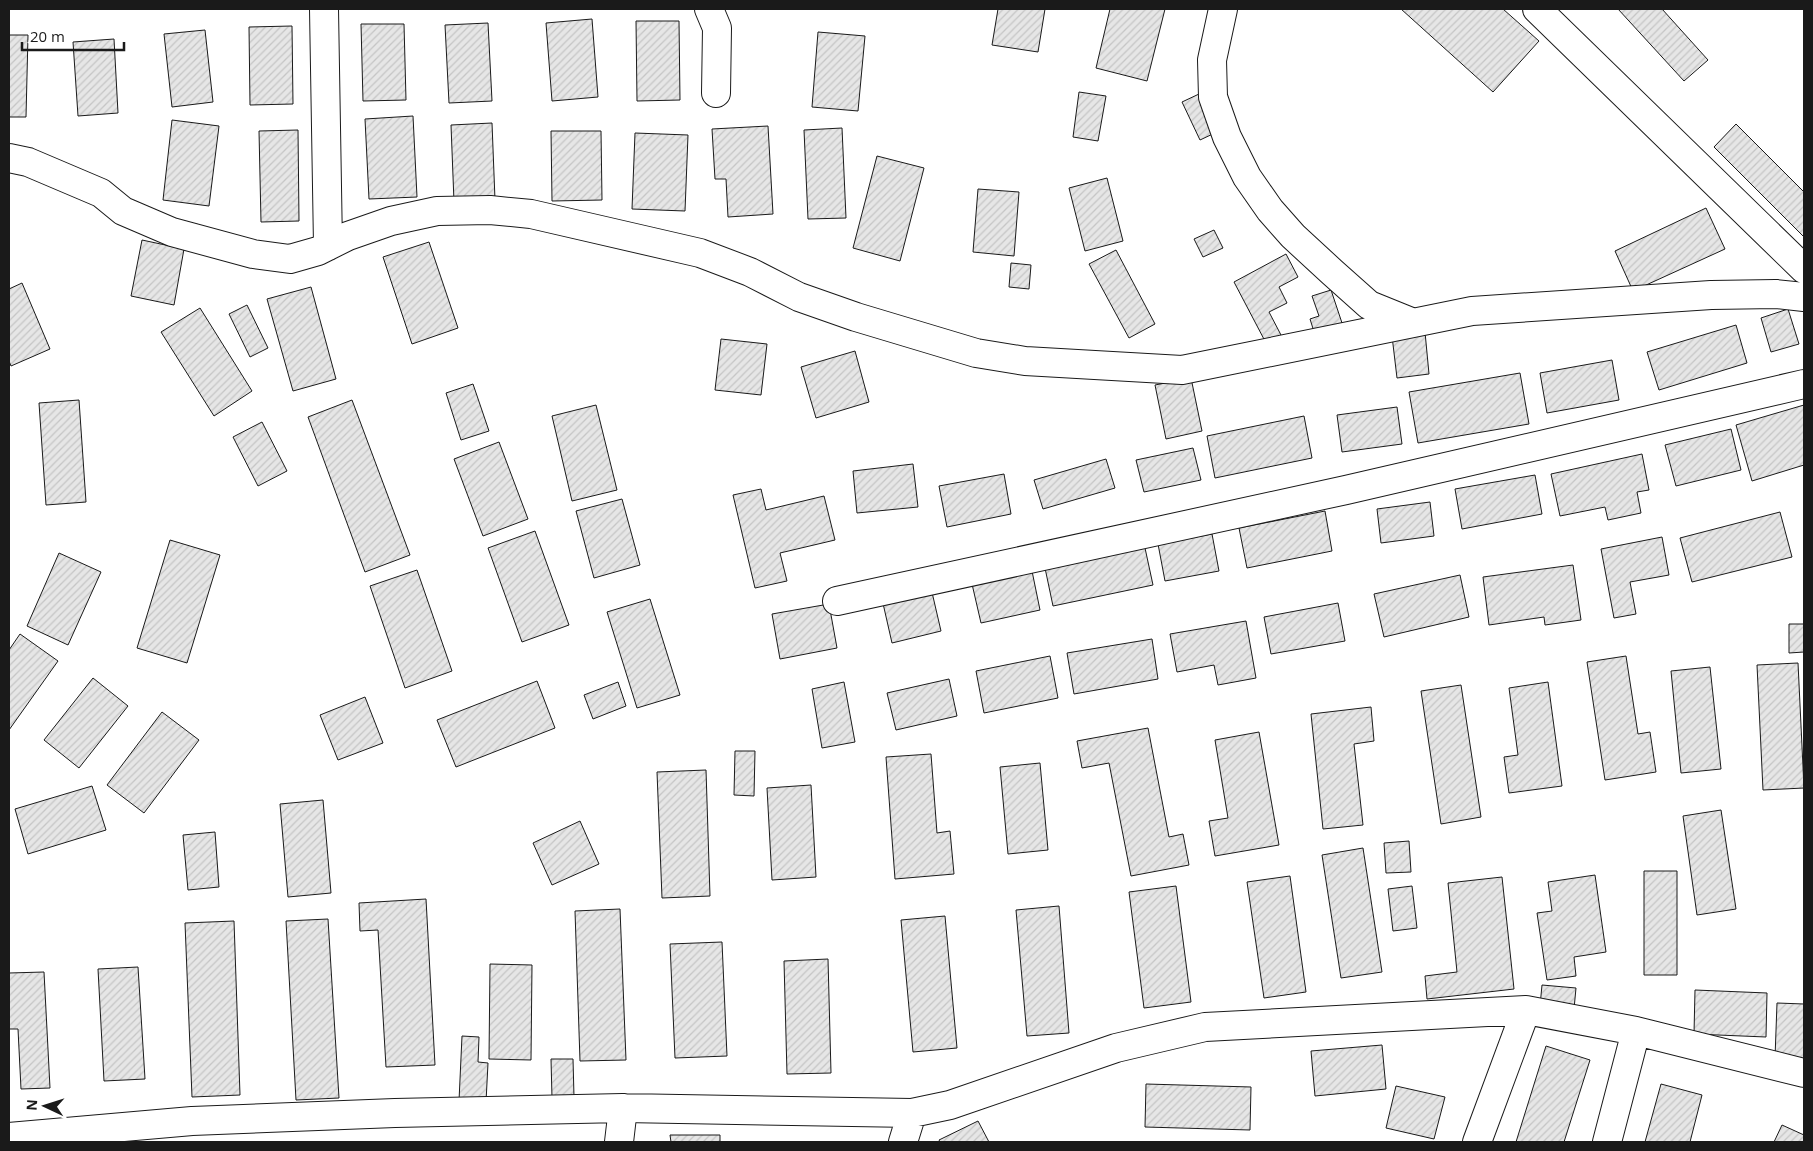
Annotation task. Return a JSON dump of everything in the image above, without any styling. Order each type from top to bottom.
[{"type":"street","points":[[324,9],[328,246]]},
{"type":"street","points":[[709,9],[717,28],[716,93]]},
{"type":"street","points":[[1223,9],[1212,60],[1213,97],[1227,137],[1248,176],[1275,217],[1369,305],[1412,322]]},
{"type":"street","points":[[1536,9],[1804,269]]},
{"type":"street","points":[[9,158],[28,162],[101,193],[123,210],[172,232],[253,254],[290,259],[391,221],[437,211],[490,210],[531,214],[700,253],[750,272],[799,297],[856,317],[976,353],[1025,361],[1182,370],[1472,311],[1711,295],[1776,294],[1804,296]]},
{"type":"street","points":[[837,601],[1346,490],[1804,384]]},
{"type":"street","points":[[1477,1142],[1526,1010]]},
{"type":"street","points":[[9,1137],[192,1121],[623,1108],[912,1114],[950,1106],[1116,1048],[1205,1028],[1526,1010],[1636,1032],[1804,1073]]},
{"type":"street","points":[[1607,1142],[1636,1032]]},
{"type":"street","points":[[618,1142],[623,1108]]},
{"type":"street","points":[[903,1142],[912,1114]]},
{"type":"building","points":[[998,9],[1045,9],[1038,52],[992,45]]},
{"type":"building","points":[[1110,9],[1165,9],[1147,81],[1096,68]]},
{"type":"building","points":[[1401,9],[1503,9],[1539,41],[1493,92]]},
{"type":"building","points":[[1618,9],[1662,9],[1708,60],[1684,81]]},
{"type":"building","points":[[592,19],[598,97],[552,101],[546,23]]},
{"type":"building","points":[[636,21],[679,21],[680,100],[637,101]]},
{"type":"building","points":[[488,23],[492,101],[449,103],[445,25]]},
{"type":"building","points":[[361,24],[404,24],[406,100],[363,101]]},
{"type":"building","points":[[292,26],[293,104],[250,105],[249,27]]},
{"type":"building","points":[[205,30],[213,102],[172,107],[164,34]]},
{"type":"building","points":[[818,32],[865,36],[858,111],[812,107]]},
{"type":"building","points":[[9,35],[28,35],[26,117],[9,117]]},
{"type":"building","points":[[114,39],[118,113],[78,116],[73,42]]},
{"type":"building","points":[[1079,92],[1106,96],[1098,141],[1073,137]]},
{"type":"building","points":[[1199,94],[1217,132],[1200,140],[1182,102]]},
{"type":"building","points":[[413,116],[417,197],[369,199],[365,119]]},
{"type":"building","points":[[172,120],[219,126],[209,206],[163,200]]},
{"type":"building","points":[[492,123],[495,200],[454,202],[451,125]]},
{"type":"building","points":[[1736,124],[1804,192],[1804,237],[1714,147]]},
{"type":"building","points":[[768,126],[773,214],[728,217],[726,179],[715,179],[712,129]]},
{"type":"building","points":[[842,128],[846,218],[808,219],[804,130]]},
{"type":"building","points":[[298,130],[299,221],[261,222],[259,131]]},
{"type":"building","points":[[551,131],[601,131],[602,200],[552,201]]},
{"type":"building","points":[[635,133],[688,135],[685,211],[632,209]]},
{"type":"building","points":[[877,156],[924,168],[900,261],[853,248]]},
{"type":"building","points":[[1107,178],[1123,241],[1085,251],[1069,188]]},
{"type":"building","points":[[978,189],[1019,192],[1014,256],[973,252]]},
{"type":"building","points":[[1706,208],[1725,249],[1633,291],[1615,251]]},
{"type":"building","points":[[1214,230],[1223,248],[1203,257],[1194,239]]},
{"type":"building","points":[[142,240],[184,249],[174,305],[131,296]]},
{"type":"building","points":[[429,242],[458,328],[412,344],[383,257]]},
{"type":"building","points":[[1116,250],[1155,324],[1129,338],[1089,264]]},
{"type":"building","points":[[1286,254],[1298,277],[1279,287],[1287,303],[1269,312],[1281,335],[1266,343],[1234,282]]},
{"type":"building","points":[[1011,263],[1031,265],[1029,289],[1009,287]]},
{"type":"building","points":[[22,283],[50,349],[11,366],[9,361],[9,289]]},
{"type":"building","points":[[311,287],[336,379],[293,391],[267,299]]},
{"type":"building","points":[[1331,290],[1343,326],[1315,335],[1310,319],[1319,316],[1312,296]]},
{"type":"building","points":[[247,305],[268,348],[250,357],[229,314]]},
{"type":"building","points":[[200,308],[252,391],[214,416],[161,332]]},
{"type":"building","points":[[1788,309],[1799,344],[1771,352],[1761,318]]},
{"type":"building","points":[[1736,325],[1747,363],[1659,390],[1647,352]]},
{"type":"building","points":[[1425,332],[1429,374],[1397,378],[1392,336]]},
{"type":"building","points":[[721,339],[767,344],[761,395],[715,390]]},
{"type":"building","points":[[855,351],[869,402],[816,418],[801,367]]},
{"type":"building","points":[[1612,360],[1619,400],[1547,413],[1540,373]]},
{"type":"building","points":[[1520,373],[1529,424],[1418,443],[1409,392]]},
{"type":"building","points":[[1191,378],[1202,431],[1166,439],[1155,385]]},
{"type":"building","points":[[473,384],[489,431],[461,440],[446,393]]},
{"type":"building","points":[[79,400],[86,502],[46,505],[39,403]]},
{"type":"building","points":[[352,400],[410,555],[365,572],[308,417]]},
{"type":"building","points":[[596,405],[617,490],[572,501],[552,416]]},
{"type":"building","points":[[1804,405],[1804,465],[1752,481],[1736,425]]},
{"type":"building","points":[[1397,407],[1402,444],[1342,452],[1337,415]]},
{"type":"building","points":[[1304,416],[1312,458],[1215,478],[1207,436]]},
{"type":"building","points":[[262,422],[287,471],[258,486],[233,437]]},
{"type":"building","points":[[1731,429],[1741,470],[1676,486],[1665,445]]},
{"type":"building","points":[[499,442],[528,519],[483,536],[454,459]]},
{"type":"building","points":[[1193,448],[1201,480],[1144,492],[1136,460]]},
{"type":"building","points":[[1642,454],[1649,490],[1637,492],[1641,513],[1608,520],[1605,507],[1560,516],[1551,474]]},
{"type":"building","points":[[1106,459],[1115,488],[1043,509],[1034,480]]},
{"type":"building","points":[[913,464],[918,507],[857,513],[853,471]]},
{"type":"building","points":[[1004,474],[1011,514],[947,527],[939,486]]},
{"type":"building","points":[[1535,475],[1542,514],[1462,529],[1455,489]]},
{"type":"building","points":[[761,489],[766,510],[824,496],[835,540],[780,553],[787,581],[755,588],[733,495]]},
{"type":"building","points":[[622,499],[640,565],[594,578],[576,511]]},
{"type":"building","points":[[1430,502],[1434,536],[1381,543],[1377,509]]},
{"type":"building","points":[[1325,511],[1332,551],[1247,568],[1239,528]]},
{"type":"building","points":[[1780,512],[1792,557],[1692,582],[1680,538]]},
{"type":"building","points":[[535,531],[569,625],[522,642],[488,548]]},
{"type":"building","points":[[1212,534],[1219,571],[1165,581],[1158,544]]},
{"type":"building","points":[[1662,537],[1669,575],[1630,582],[1636,614],[1614,618],[1601,549]]},
{"type":"building","points":[[170,540],[220,555],[187,663],[137,648]]},
{"type":"building","points":[[1145,548],[1153,585],[1053,606],[1045,568]]},
{"type":"building","points":[[59,553],[101,572],[68,645],[27,626]]},
{"type":"building","points":[[1573,565],[1581,620],[1545,625],[1544,617],[1489,625],[1483,577]]},
{"type":"building","points":[[417,570],[452,671],[405,688],[370,586]]},
{"type":"building","points":[[1032,571],[1040,610],[981,623],[972,584]]},
{"type":"building","points":[[1460,575],[1469,617],[1384,637],[1374,594]]},
{"type":"building","points":[[931,588],[941,631],[892,643],[882,599]]},
{"type":"building","points":[[650,599],[680,695],[637,708],[607,612]]},
{"type":"building","points":[[1338,603],[1345,641],[1271,654],[1264,617]]},
{"type":"building","points":[[829,604],[837,648],[780,659],[772,614]]},
{"type":"building","points":[[1246,621],[1256,678],[1218,685],[1214,665],[1177,672],[1170,634]]},
{"type":"building","points":[[1789,624],[1804,624],[1804,652],[1789,653]]},
{"type":"building","points":[[20,634],[58,661],[9,730],[9,650]]},
{"type":"building","points":[[1152,639],[1158,679],[1074,694],[1067,653]]},
{"type":"building","points":[[1050,656],[1058,698],[984,713],[976,671]]},
{"type":"building","points":[[1626,656],[1638,734],[1650,732],[1656,772],[1605,780],[1587,662]]},
{"type":"building","points":[[1798,663],[1804,788],[1763,790],[1757,665]]},
{"type":"building","points":[[1710,667],[1721,769],[1681,773],[1671,671]]},
{"type":"building","points":[[93,678],[128,706],[79,768],[44,740]]},
{"type":"building","points":[[949,679],[957,716],[896,730],[887,693]]},
{"type":"building","points":[[537,681],[555,728],[456,767],[437,720]]},
{"type":"building","points":[[618,682],[626,706],[593,719],[584,695]]},
{"type":"building","points":[[844,682],[855,742],[822,748],[812,689]]},
{"type":"building","points":[[1548,682],[1562,786],[1509,793],[1504,757],[1518,755],[1509,688]]},
{"type":"building","points":[[1461,685],[1481,817],[1441,824],[1421,691]]},
{"type":"building","points":[[365,697],[383,743],[338,760],[320,715]]},
{"type":"building","points":[[1371,707],[1374,741],[1354,744],[1363,825],[1323,829],[1311,714]]},
{"type":"building","points":[[162,712],[199,740],[144,813],[107,785]]},
{"type":"building","points":[[1148,728],[1169,837],[1183,834],[1189,865],[1131,876],[1109,763],[1082,768],[1077,741]]},
{"type":"building","points":[[1259,732],[1279,845],[1215,856],[1209,821],[1228,818],[1215,740]]},
{"type":"building","points":[[735,751],[755,751],[754,796],[734,795]]},
{"type":"building","points":[[931,754],[937,833],[950,831],[954,874],[895,879],[886,757]]},
{"type":"building","points":[[1040,763],[1048,850],[1008,854],[1000,767]]},
{"type":"building","points":[[706,770],[710,896],[662,898],[657,772]]},
{"type":"building","points":[[811,785],[816,877],[772,880],[767,788]]},
{"type":"building","points":[[92,786],[106,830],[28,854],[15,809]]},
{"type":"building","points":[[323,800],[331,893],[288,897],[280,804]]},
{"type":"building","points":[[1721,810],[1736,909],[1697,915],[1683,816]]},
{"type":"building","points":[[580,821],[599,864],[552,885],[533,843]]},
{"type":"building","points":[[215,832],[219,887],[188,890],[183,835]]},
{"type":"building","points":[[1409,841],[1411,872],[1386,873],[1384,843]]},
{"type":"building","points":[[1363,848],[1382,972],[1341,978],[1322,855]]},
{"type":"building","points":[[1644,871],[1677,871],[1677,975],[1644,975]]},
{"type":"building","points":[[1595,875],[1606,952],[1574,957],[1576,976],[1547,980],[1537,913],[1552,911],[1548,882]]},
{"type":"building","points":[[1290,876],[1306,992],[1264,998],[1247,882]]},
{"type":"building","points":[[1502,877],[1514,989],[1427,999],[1425,976],[1457,972],[1448,883]]},
{"type":"building","points":[[1176,886],[1191,1002],[1144,1008],[1129,892]]},
{"type":"building","points":[[1412,886],[1417,928],[1393,931],[1388,889]]},
{"type":"building","points":[[426,899],[435,1065],[386,1067],[378,930],[360,931],[359,903]]},
{"type":"building","points":[[1059,906],[1069,1033],[1027,1036],[1016,910]]},
{"type":"building","points":[[620,909],[626,1060],[580,1061],[575,911]]},
{"type":"building","points":[[945,916],[957,1048],[913,1052],[901,920]]},
{"type":"building","points":[[328,919],[339,1098],[296,1100],[286,921]]},
{"type":"building","points":[[234,921],[240,1095],[192,1097],[185,923]]},
{"type":"building","points":[[722,942],[727,1056],[675,1058],[670,944]]},
{"type":"building","points":[[828,959],[831,1073],[787,1074],[784,961]]},
{"type":"building","points":[[490,964],[532,965],[531,1060],[489,1059]]},
{"type":"building","points":[[138,967],[145,1079],[104,1081],[98,969]]},
{"type":"building","points":[[44,972],[50,1088],[21,1089],[18,1029],[9,1029],[9,973]]},
{"type":"building","points":[[1542,985],[1576,988],[1574,1009],[1540,1006]]},
{"type":"building","points":[[1695,990],[1767,993],[1766,1037],[1694,1034]]},
{"type":"building","points":[[1777,1003],[1804,1004],[1804,1060],[1775,1058]]},
{"type":"building","points":[[462,1036],[479,1037],[478,1062],[488,1063],[486,1102],[459,1101]]},
{"type":"building","points":[[1382,1045],[1386,1089],[1315,1096],[1311,1051]]},
{"type":"building","points":[[1546,1046],[1590,1060],[1564,1142],[1516,1142]]},
{"type":"building","points":[[551,1059],[573,1059],[574,1097],[552,1098]]},
{"type":"building","points":[[1146,1084],[1251,1087],[1250,1130],[1145,1127]]},
{"type":"building","points":[[1661,1084],[1702,1095],[1690,1142],[1645,1142]]},
{"type":"building","points":[[1396,1086],[1445,1097],[1434,1139],[1386,1128]]},
{"type":"building","points":[[978,1121],[989,1142],[940,1142],[939,1140]]},
{"type":"building","points":[[1782,1125],[1804,1135],[1804,1142],[1774,1142]]},
{"type":"building","points":[[670,1135],[720,1135],[720,1142],[671,1142]]}]
